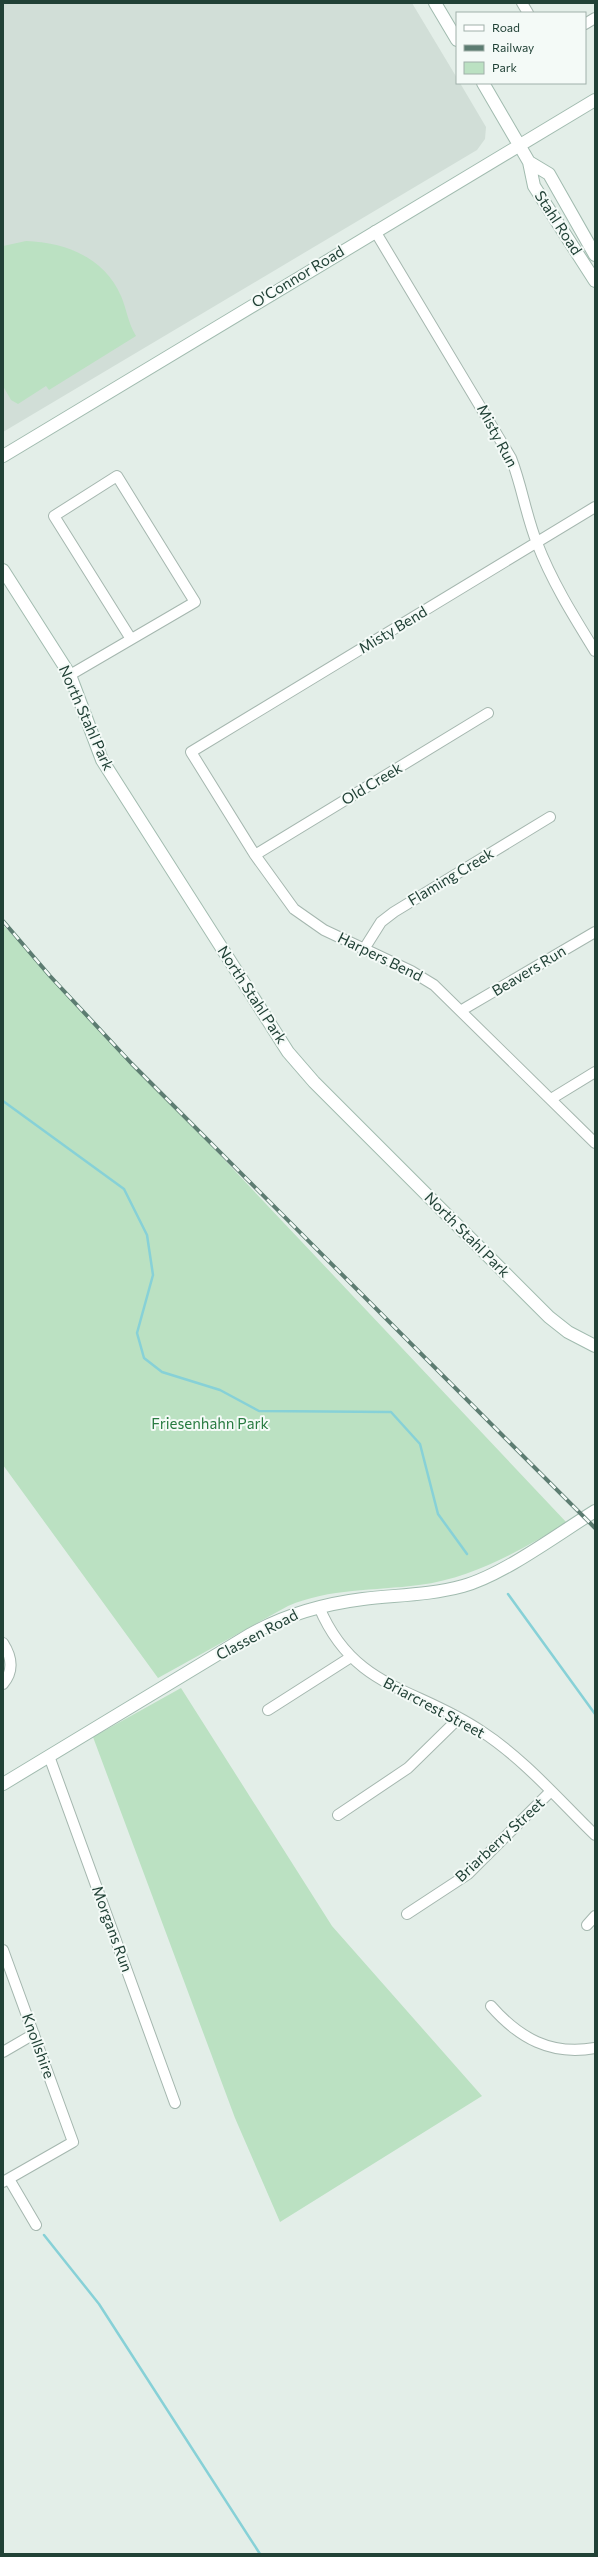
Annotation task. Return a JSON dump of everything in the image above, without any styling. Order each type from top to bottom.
[{"type":"street","points":[[435,3],[456,38]]},
{"type":"street","points":[[522,3],[527,12]]},
{"type":"street","points":[[586,23],[595,18]]},
{"type":"street","name":"Stahl Road","points":[[484,84],[520,144],[529,162],[534,186],[595,281]]},
{"type":"street","name":"O'Connor Road","points":[[3,456],[595,100]]},
{"type":"street","name":"Stahl Road","points":[[529,162],[549,174],[595,255]]},
{"type":"street","name":"Misty Run","points":[[375,231],[511,458],[522,485],[537,542],[552,578],[595,652]]},
{"type":"street","points":[[70,675],[195,602],[117,476],[54,516],[131,639]]},
{"type":"street","name":"Misty Bend","points":[[191,752],[595,507]]},
{"type":"street","name":"North Stahl Park","points":[[3,570],[70,675],[102,760],[297,1065],[550,1317],[568,1332],[595,1346]]},
{"type":"street","name":"Old Creek","points":[[255,854],[488,713]]},
{"type":"street","name":"Harpers Bend","points":[[191,752],[255,854],[286,900],[304,918],[324,930],[423,977],[462,1010],[595,1143]]},
{"type":"street","name":"Flaming Creek","points":[[364,949],[381,922],[394,912],[550,817]]},
{"type":"street","name":"Beavers Run","points":[[462,1010],[595,932]]},
{"type":"street","points":[[551,1099],[595,1072]]},
{"type":"street","name":"Classen Road","points":[[3,1784],[266,1626],[302,1611],[319,1607],[364,1599],[418,1594],[465,1585],[500,1569],[595,1511]]},
{"type":"street","name":"Briarcrest Street","points":[[319,1607],[327,1625],[351,1657],[396,1690],[459,1718],[504,1747],[595,1835]]},
{"type":"street","points":[[3,1643],[11,1661],[10,1673],[3,1684]]},
{"type":"street","points":[[268,1710],[351,1657]]},
{"type":"street","points":[[338,1815],[408,1768],[459,1718]]},
{"type":"street","name":"Morgans Run","points":[[49,1756],[175,2103]]},
{"type":"street","name":"Briarberry Street","points":[[407,1914],[468,1874],[551,1791]]},
{"type":"street","points":[[587,1925],[595,1916]]},
{"type":"street","name":"Knollshire","points":[[3,1950],[73,2142],[6,2180]]},
{"type":"street","points":[[491,2006],[515,2031],[541,2045],[570,2050],[595,2048]]},
{"type":"street","points":[[3,2052],[34,2034]]},
{"type":"street","points":[[6,2180],[36,2225]]},
{"type":"shaded area","points":[[3,3],[412,3],[456,76],[456,84],[461,84],[486,127],[485,139],[477,150],[3,432]]},
{"type":"green space","points":[[26,241],[41,242],[69,249],[94,262],[114,283],[121,296],[136,336],[49,390],[46,386],[18,404],[11,400],[3,386],[3,246]]},
{"type":"green space","name":"Friesenhahn Park","points":[[3,925],[567,1523],[496,1562],[459,1576],[419,1585],[336,1593],[304,1600],[288,1606],[158,1678],[3,1465]]},
{"type":"green space","points":[[181,1688],[332,1926],[482,2096],[280,2222],[235,2118],[93,1737]]},
{"type":"waterway","points":[[3,1101],[124,1189],[147,1235],[153,1275],[137,1333],[144,1358],[162,1372],[220,1390],[259,1411],[391,1412],[420,1444],[438,1514],[467,1554]]},
{"type":"waterway","points":[[508,1594],[595,1714]]},
{"type":"waterway","points":[[44,2235],[99,2304],[260,2554]]},
{"type":"railway","points":[[3,921],[50,976],[132,1064],[595,1528]]}]
